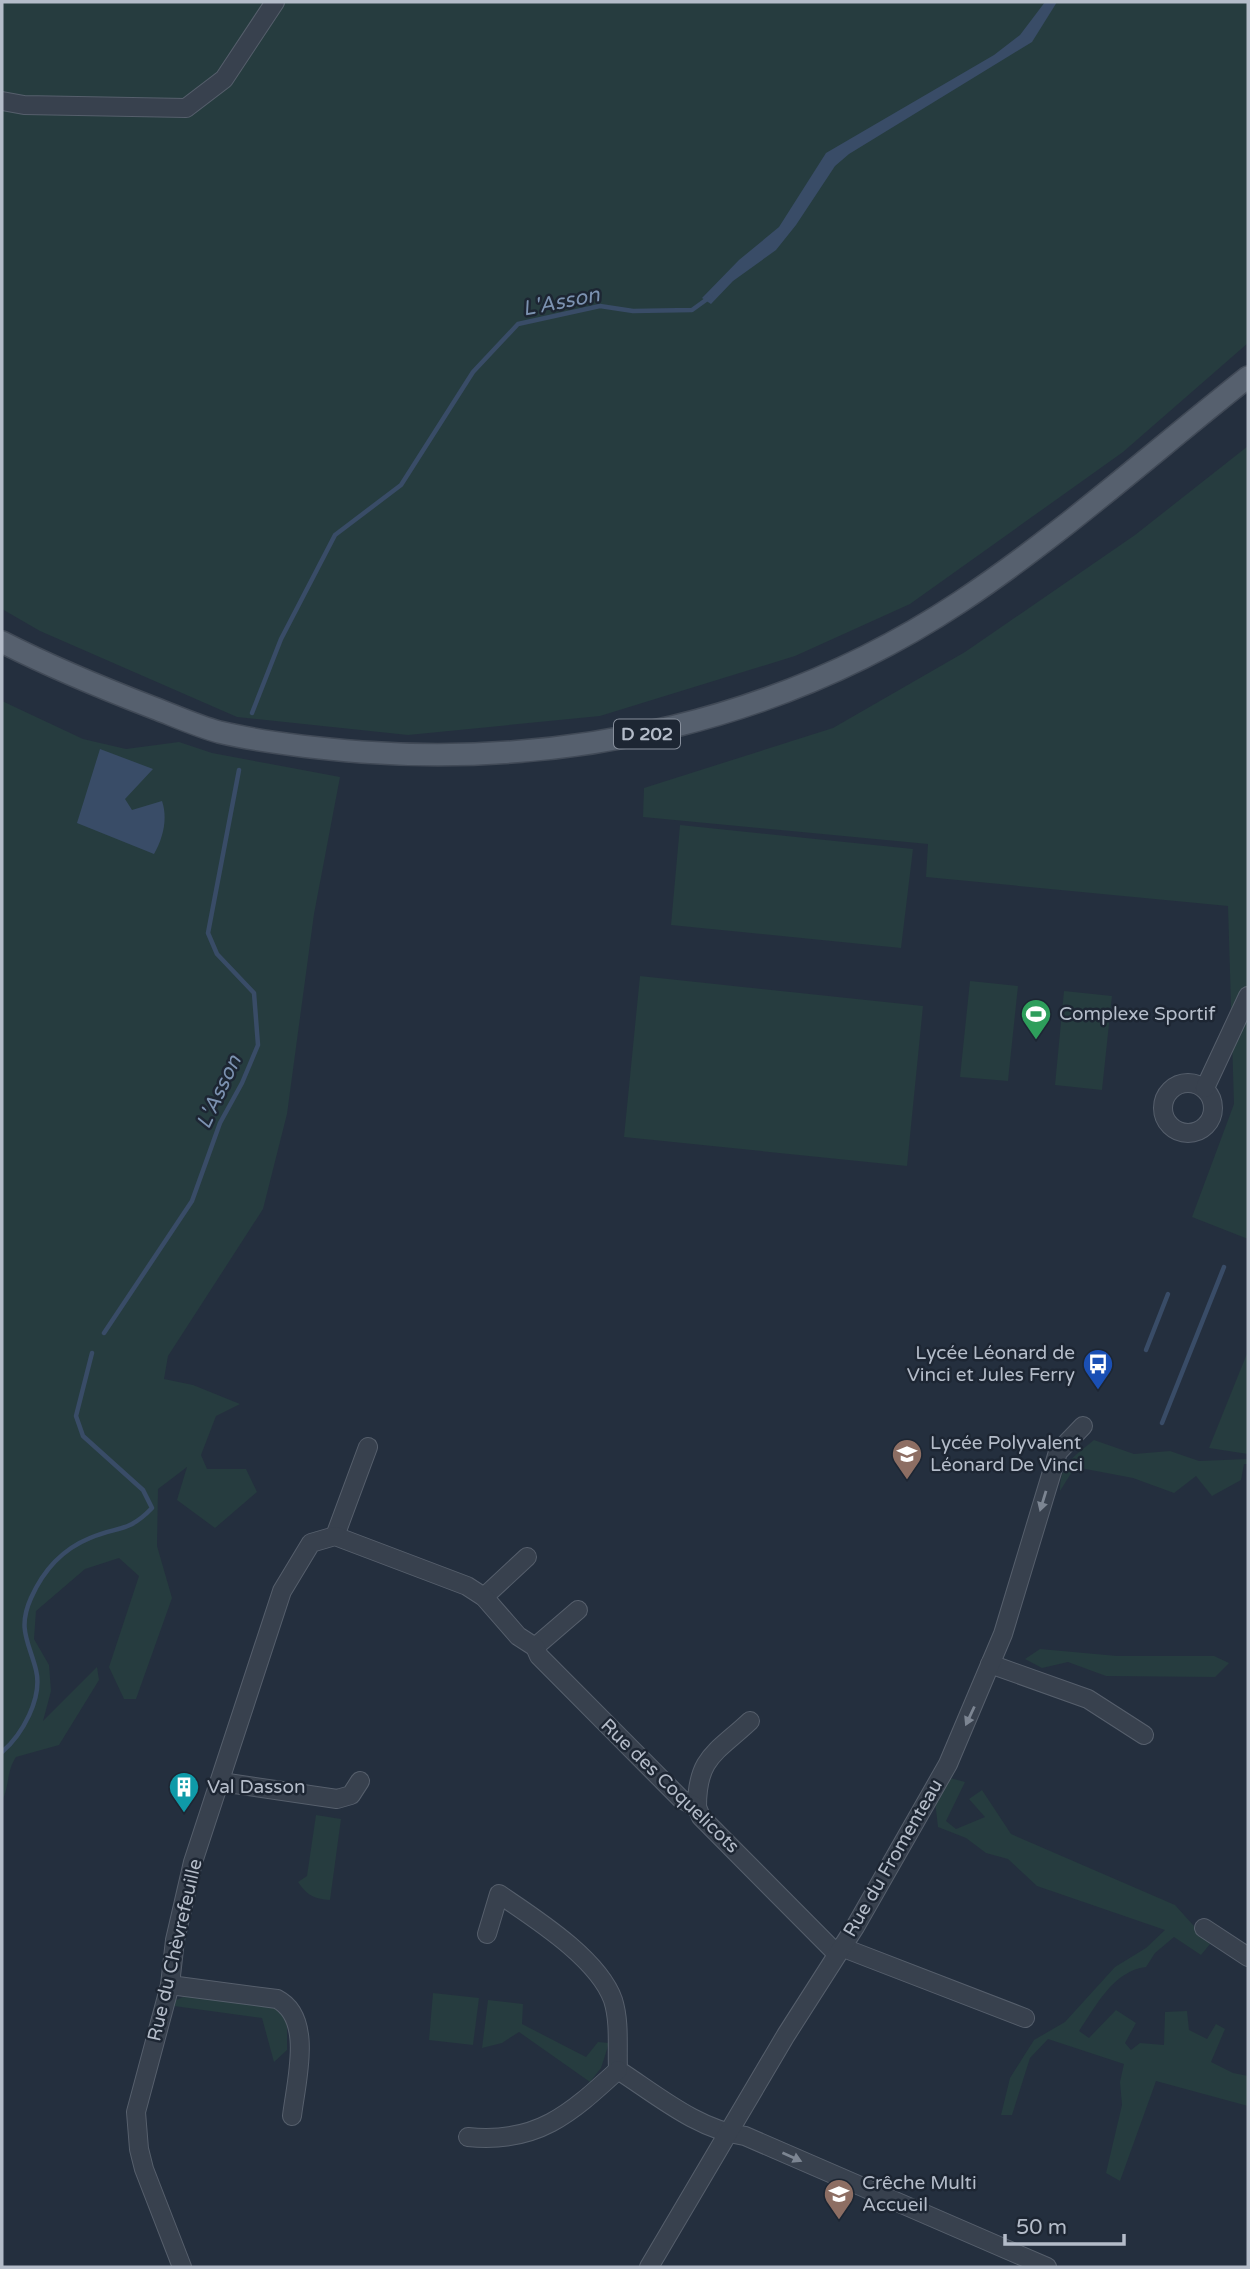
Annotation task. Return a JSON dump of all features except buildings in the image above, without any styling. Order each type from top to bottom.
[{"type":"main road","name":"D 202","points":[[2,642],[97,687],[216,731],[308,748],[433,755],[572,747],[629,738],[711,719],[792,690],[864,658],[960,602],[1047,538],[1248,377]]},
{"type":"street","points":[[2,101],[38,105],[186,108],[224,79],[275,2]]},
{"type":"street","points":[[1205,1088],[1248,996]]},
{"type":"street","name":"Rue du Fromenteau","points":[[649,2267],[948,1764],[990,1664],[1058,1452],[1083,1426]]},
{"type":"street","points":[[335,1536],[368,1447]]},
{"type":"street","name":"Rue des Coquelicots","points":[[335,1536],[457,1581],[484,1597],[518,1636],[535,1647],[539,1656],[609,1729],[681,1800],[697,1807],[701,1817],[839,1950]]},
{"type":"street","name":"Rue du Chèvrefeuille","points":[[182,2267],[144,2169],[135,2123],[138,2100],[170,1985],[183,1904],[282,1591],[311,1543],[335,1536]]},
{"type":"street","points":[[484,1597],[527,1557]]},
{"type":"street","points":[[535,1647],[578,1610]]},
{"type":"street","points":[[990,1664],[1088,1699],[1144,1735]]},
{"type":"street","points":[[697,1807],[697,1786],[702,1766],[750,1721]]},
{"type":"street","points":[[221,1782],[337,1799],[351,1795],[360,1781]]},
{"type":"street","points":[[487,1934],[499,1894],[561,1937],[602,1981],[613,1999],[617,2021],[618,2070]]},
{"type":"street","points":[[1204,1928],[1248,1957]]},
{"type":"street","points":[[839,1950],[1025,2018]]},
{"type":"street","points":[[170,1985],[277,1998],[290,2005],[296,2018],[300,2045],[292,2116]]},
{"type":"street","points":[[618,2070],[719,2133],[745,2136],[1047,2267]]},
{"type":"street","points":[[468,2137],[509,2138],[559,2121],[618,2070]]},
{"type":"green space","points":[[2,2],[1248,2],[1248,343],[1123,452],[910,604],[795,656],[600,716],[408,735],[237,717],[40,631],[2,609]]},
{"type":"green space","points":[[1248,446],[1248,1239],[1192,1217],[1234,1104],[1228,906],[926,877],[928,844],[643,817],[644,788],[833,728],[965,652],[1135,535]]},
{"type":"green space","points":[[2,701],[83,739],[126,749],[179,742],[212,753],[340,777],[314,914],[287,1114],[263,1209],[168,1356],[164,1379],[193,1385],[240,1404],[216,1416],[201,1455],[207,1469],[246,1469],[257,1492],[215,1528],[177,1500],[187,1467],[158,1489],[157,1546],[172,1598],[136,1699],[124,1699],[109,1667],[139,1576],[119,1558],[85,1569],[36,1611],[34,1639],[49,1665],[51,1691],[43,1721],[97,1667],[99,1680],[59,1745],[16,1757],[2,1801]]},
{"type":"green space","points":[[680,825],[913,849],[901,948],[671,925]]},
{"type":"green space","points":[[640,976],[923,1006],[907,1166],[624,1137]]},
{"type":"green space","points":[[970,981],[1018,986],[1008,1081],[960,1077]]},
{"type":"green space","points":[[1064,991],[1112,996],[1102,1090],[1055,1085]]},
{"type":"green space","points":[[1248,1351],[1248,1454],[1209,1448]]},
{"type":"green space","points":[[1094,1440],[1134,1454],[1170,1451],[1199,1461],[1248,1459],[1248,1464],[1244,1464],[1241,1480],[1212,1496],[1196,1476],[1174,1493],[1133,1478],[1075,1467],[1060,1491],[1065,1467]]},
{"type":"green space","points":[[1040,1649],[1117,1656],[1214,1656],[1229,1663],[1215,1677],[1106,1676],[1068,1662],[1042,1668],[1025,1659]]},
{"type":"green space","points":[[950,1778],[965,1782],[946,1821],[956,1829],[985,1817],[969,1799],[982,1790],[1011,1834],[1175,1905],[1210,1944],[1201,1955],[1174,1937],[1155,1953],[1146,1967],[1134,1970],[1115,1982],[1079,2031],[1089,2038],[1116,2010],[1136,2023],[1125,2043],[1131,2050],[1140,2043],[1164,2045],[1165,2012],[1187,2011],[1189,2030],[1207,2039],[1216,2024],[1225,2029],[1211,2062],[1233,2073],[1248,2076],[1248,2106],[1156,2081],[1120,2181],[1106,2173],[1122,2105],[1120,2082],[1124,2064],[1048,2039],[1030,2058],[1012,2115],[1001,2115],[1010,2078],[1034,2040],[1065,2022],[1115,1967],[1146,1948],[1165,1930],[1037,1886],[1008,1859],[986,1853],[966,1838],[938,1827],[935,1801]]},
{"type":"green space","points":[[316,1815],[341,1819],[330,1900],[311,1896],[298,1882],[307,1876]]},
{"type":"green space","points":[[433,1993],[479,1998],[473,2045],[429,2040]]},
{"type":"green space","points":[[185,1996],[282,2009],[287,2023],[287,2050],[274,2062],[262,2018],[174,2006],[176,2000]]},
{"type":"green space","points":[[488,2000],[523,2004],[522,2024],[586,2057],[598,2042],[609,2043],[601,2068],[590,2082],[519,2032],[502,2043],[482,2048]]},
{"type":"water","points":[[1045,2],[1057,2],[1032,42],[849,154],[835,166],[776,250],[733,281],[711,304],[702,298],[739,260],[779,227],[826,153],[994,55],[1020,35]]},
{"type":"water","points":[[100,749],[153,769],[125,799],[132,810],[162,801],[164,828],[154,854],[77,823]]},
{"type":"waterway","name":"L'Asson","points":[[252,713],[281,639],[335,535],[401,485],[473,372],[518,324],[600,306],[633,311],[692,310],[710,297]]},
{"type":"waterway","name":"L'Asson","points":[[104,1333],[192,1201],[220,1123],[242,1083],[258,1045],[254,993],[217,954],[208,933],[239,770]]},
{"type":"waterway","points":[[1162,1423],[1224,1267]]},
{"type":"waterway","points":[[1146,1350],[1168,1294]]},
{"type":"waterway","name":"L'Asson","points":[[2,1752],[17,1736],[34,1704],[36,1670],[26,1635],[25,1618],[41,1579],[71,1548],[90,1538],[136,1522],[152,1508],[143,1490],[83,1436],[76,1416],[92,1353]]},
{"type":"place","name":"Complexe Sportif","points":[[1036,1041]]},
{"type":"place","name":"Lycée Léonard de Vinci et Jules Ferry","points":[[1098,1391]]},
{"type":"place","name":"Lycée Polyvalent Léonard De Vinci","points":[[907,1481]]},
{"type":"place","name":"Val Dasson","points":[[184,1814]]},
{"type":"place","name":"Crêche Multi Accueil","points":[[839,2221]]}]
